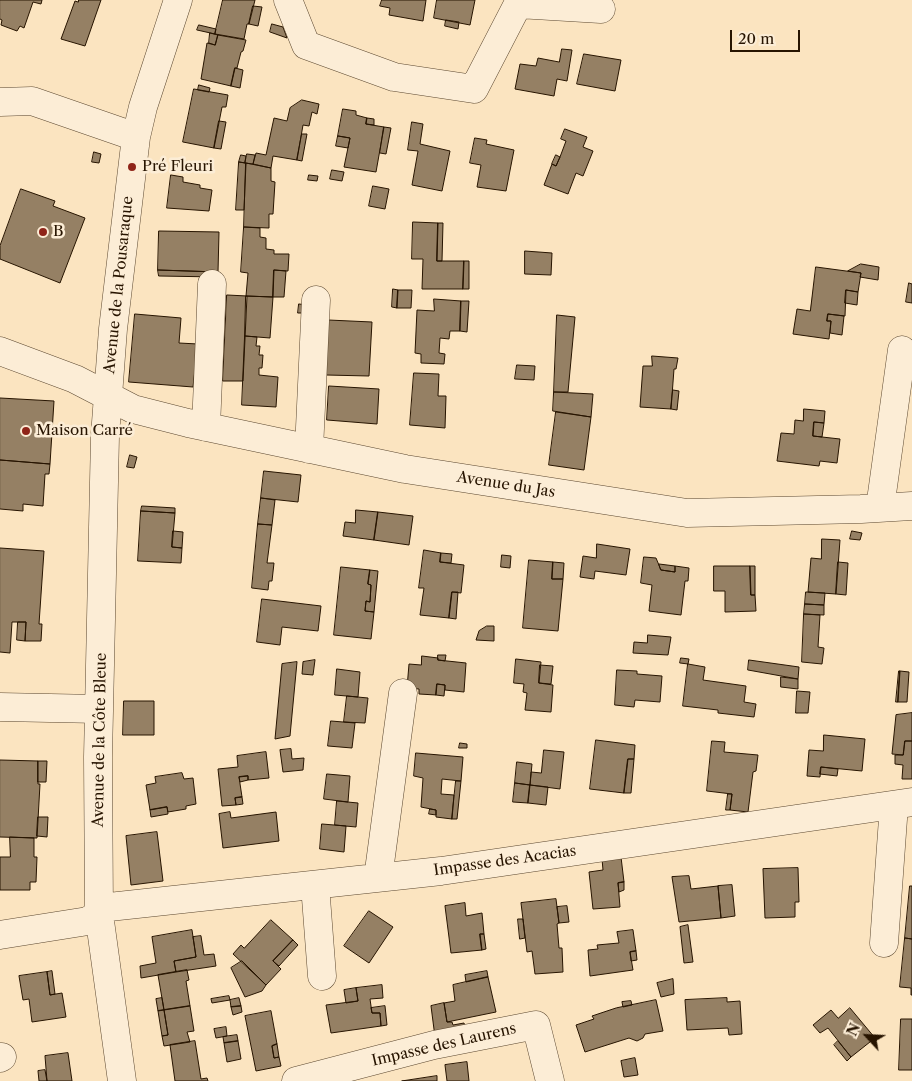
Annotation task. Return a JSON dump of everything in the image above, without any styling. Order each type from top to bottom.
[{"type":"street","name":"Avenue de la Pousaraque","points":[[108,397],[117,293],[136,137],[143,107],[178,0]]},
{"type":"street","points":[[288,0],[306,45],[394,77],[474,89],[518,4],[601,9]]},
{"type":"street","points":[[0,102],[32,101],[136,137]]},
{"type":"street","points":[[206,427],[212,284]]},
{"type":"street","points":[[309,449],[316,300]]},
{"type":"street","points":[[880,508],[902,350]]},
{"type":"street","name":"Avenue du Jas","points":[[0,351],[75,379],[133,409],[206,427],[405,469],[687,513],[912,506]]},
{"type":"street","name":"Avenue de la Côte Bleue","points":[[108,397],[105,436],[99,709],[98,914],[122,1081]]},
{"type":"street","points":[[378,878],[403,693]]},
{"type":"street","points":[[0,707],[99,709]]},
{"type":"street","points":[[884,943],[903,803]]},
{"type":"street","name":"Impasse des Acacias","points":[[0,935],[88,921],[109,907],[451,870],[903,803]]},
{"type":"street","points":[[314,885],[322,976]]},
{"type":"street","name":"Impasse des Laurens","points":[[296,1081],[434,1045],[536,1024],[550,1081]]},
{"type":"building","points":[[0,0],[42,0],[41,4],[33,2],[24,28],[20,26],[17,31],[1,25]]},
{"type":"building","points":[[79,0],[101,0],[85,46],[61,39],[75,1],[78,2]]},
{"type":"building","points":[[223,0],[255,0],[244,39],[215,34]]},
{"type":"building","points":[[382,0],[426,0],[423,21],[389,15],[390,8],[380,6]]},
{"type":"building","points":[[437,0],[475,0],[470,25],[434,18]]},
{"type":"building","points":[[253,6],[262,7],[258,26],[249,24]]},
{"type":"building","points":[[446,20],[459,22],[458,29],[445,26]]},
{"type":"building","points":[[272,24],[283,27],[287,38],[270,32]]},
{"type":"building","points":[[199,25],[216,29],[215,34],[197,30]]},
{"type":"building","points":[[210,33],[218,35],[215,45],[209,43]]},
{"type":"building","points":[[218,35],[246,40],[237,68],[235,68],[231,86],[201,79],[207,43],[215,45]]},
{"type":"building","points":[[562,49],[572,50],[567,81],[557,79],[554,96],[515,89],[520,64],[536,66],[538,58],[559,62]]},
{"type":"building","points":[[584,54],[621,60],[615,91],[577,84]]},
{"type":"building","points":[[235,68],[243,70],[240,88],[231,86]]},
{"type":"building","points":[[199,85],[210,88],[209,92],[198,90]]},
{"type":"building","points":[[194,89],[228,95],[226,107],[222,107],[214,148],[183,142]]},
{"type":"building","points":[[302,100],[319,104],[317,114],[312,112],[309,126],[303,125],[297,160],[273,156],[271,168],[253,164],[256,153],[266,155],[274,118],[287,121],[290,108]]},
{"type":"building","points":[[343,109],[356,111],[356,115],[367,118],[366,124],[384,127],[376,172],[344,167],[350,138],[338,136]]},
{"type":"building","points":[[367,118],[374,119],[374,125],[366,124]]},
{"type":"building","points":[[219,121],[226,122],[221,149],[214,148]]},
{"type":"building","points":[[412,122],[423,124],[420,144],[450,151],[442,191],[412,185],[418,151],[408,150]]},
{"type":"building","points":[[384,127],[391,128],[386,154],[380,153]]},
{"type":"building","points":[[565,129],[587,137],[583,147],[593,151],[583,176],[576,173],[568,194],[544,185],[552,164],[556,166],[566,141],[561,139]]},
{"type":"building","points":[[302,134],[307,134],[302,161],[297,160]]},
{"type":"building","points":[[338,136],[350,138],[348,148],[336,146]]},
{"type":"building","points":[[475,138],[487,140],[486,144],[514,150],[506,191],[477,187],[481,165],[470,163]]},
{"type":"building","points":[[94,152],[101,154],[99,163],[92,162]]},
{"type":"building","points":[[247,154],[255,155],[253,164],[245,163]]},
{"type":"building","points":[[241,155],[246,156],[245,163],[239,162]]},
{"type":"building","points":[[556,155],[560,157],[556,166],[552,164]]},
{"type":"building","points":[[239,162],[246,163],[244,210],[236,210]]},
{"type":"building","points":[[246,163],[271,168],[271,181],[275,182],[273,214],[269,214],[269,228],[244,227]]},
{"type":"building","points":[[332,170],[344,172],[342,181],[330,179]]},
{"type":"building","points":[[171,175],[183,177],[183,182],[200,185],[200,188],[212,190],[209,211],[167,208]]},
{"type":"building","points":[[309,175],[318,176],[317,181],[308,180]]},
{"type":"building","points":[[373,186],[389,189],[385,209],[369,206]]},
{"type":"building","name":"B","points":[[21,189],[55,201],[53,206],[85,218],[60,283],[0,259],[0,246]]},
{"type":"building","points":[[413,222],[438,223],[437,261],[464,261],[463,289],[422,289],[423,259],[412,259]]},
{"type":"building","points":[[438,223],[443,223],[442,261],[437,261]]},
{"type":"building","points":[[244,227],[260,228],[260,237],[266,238],[266,249],[274,250],[274,254],[289,254],[288,271],[274,270],[273,297],[246,296],[248,273],[241,272]]},
{"type":"building","points":[[159,231],[219,232],[218,272],[158,270]]},
{"type":"building","points":[[525,251],[552,253],[551,275],[525,274]]},
{"type":"building","points":[[464,261],[469,261],[469,289],[463,289]]},
{"type":"building","points":[[861,264],[879,267],[878,280],[860,277],[861,273],[848,271]]},
{"type":"building","points":[[816,267],[861,273],[858,292],[846,290],[845,316],[828,314],[827,321],[831,321],[829,339],[793,334],[797,309],[810,311]]},
{"type":"building","points":[[158,270],[218,272],[218,277],[159,276]]},
{"type":"building","points":[[274,270],[286,271],[284,297],[273,297]]},
{"type":"building","points":[[909,283],[912,284],[912,303],[906,302]]},
{"type":"building","points":[[393,289],[398,290],[397,308],[392,307]]},
{"type":"building","points":[[398,290],[412,290],[411,308],[397,308]]},
{"type":"building","points":[[846,290],[858,292],[857,305],[845,303]]},
{"type":"building","points":[[227,295],[247,296],[243,381],[223,381]]},
{"type":"building","points":[[246,296],[273,297],[270,338],[245,336]]},
{"type":"building","points":[[434,299],[461,301],[460,331],[450,331],[449,339],[440,338],[439,353],[445,354],[444,364],[421,363],[421,354],[415,353],[417,310],[434,311]]},
{"type":"building","points":[[461,301],[469,301],[467,332],[460,331]]},
{"type":"building","points":[[299,304],[307,305],[306,313],[298,313]]},
{"type":"building","points":[[135,314],[181,318],[179,343],[198,344],[193,387],[129,382]]},
{"type":"building","points":[[828,314],[844,316],[842,335],[830,333],[831,321],[827,321]]},
{"type":"building","points":[[557,315],[575,317],[568,392],[554,392]]},
{"type":"building","points":[[328,320],[372,322],[369,376],[326,375]]},
{"type":"building","points":[[245,336],[257,337],[256,346],[260,346],[259,355],[263,355],[262,368],[259,368],[259,375],[278,377],[276,407],[242,405]]},
{"type":"building","points":[[652,356],[678,358],[676,369],[674,369],[671,409],[640,407],[643,366],[652,366]]},
{"type":"building","points":[[517,365],[535,366],[534,380],[515,379]]},
{"type":"building","points":[[414,373],[439,374],[438,396],[446,396],[445,428],[410,425]]},
{"type":"building","points":[[329,386],[379,389],[377,424],[327,420]]},
{"type":"building","points":[[673,390],[679,391],[677,410],[671,409]]},
{"type":"building","points":[[554,392],[593,394],[591,417],[553,411]]},
{"type":"building","name":"Maison Carré","points":[[0,398],[54,401],[50,464],[0,460]]},
{"type":"building","points":[[804,409],[825,411],[824,423],[814,422],[813,436],[840,439],[837,463],[820,461],[819,466],[777,461],[781,433],[794,434],[795,420],[803,421]]},
{"type":"building","points":[[556,412],[591,417],[584,470],[549,465]]},
{"type":"building","points":[[814,422],[824,423],[822,437],[813,436]]},
{"type":"building","points":[[130,455],[137,457],[134,468],[127,467]]},
{"type":"building","points":[[0,460],[50,464],[49,474],[45,474],[43,506],[23,504],[23,511],[0,509]]},
{"type":"building","points":[[264,471],[301,475],[298,502],[261,498]]},
{"type":"building","points":[[261,498],[275,500],[272,525],[258,524]]},
{"type":"building","points":[[142,506],[175,508],[175,513],[141,511]]},
{"type":"building","points":[[356,510],[378,512],[374,540],[343,536],[345,522],[355,523]]},
{"type":"building","points":[[141,511],[175,513],[172,547],[182,548],[181,563],[138,561]]},
{"type":"building","points":[[378,512],[413,516],[409,545],[374,540]]},
{"type":"building","points":[[258,524],[272,525],[267,563],[274,563],[272,581],[269,581],[268,590],[252,588]]},
{"type":"building","points":[[173,531],[183,532],[182,548],[172,547]]},
{"type":"building","points":[[852,531],[862,533],[860,540],[850,539]]},
{"type":"building","points":[[822,539],[840,540],[836,594],[808,592],[811,558],[821,559]]},
{"type":"building","points":[[597,544],[630,549],[626,575],[595,571],[594,579],[580,577],[583,556],[596,558]]},
{"type":"building","points":[[0,548],[44,551],[39,624],[42,624],[41,641],[25,641],[26,622],[12,622],[10,653],[0,652]]},
{"type":"building","points":[[424,550],[441,553],[440,562],[464,565],[461,593],[452,592],[449,618],[420,615],[424,588],[419,588]]},
{"type":"building","points":[[441,553],[452,554],[451,563],[440,562]]},
{"type":"building","points":[[502,555],[511,556],[510,568],[501,567]]},
{"type":"building","points":[[644,557],[656,558],[661,570],[675,572],[675,566],[689,568],[688,581],[685,581],[681,615],[649,611],[652,585],[641,583]]},
{"type":"building","points":[[529,560],[553,562],[552,579],[563,579],[558,631],[523,628]]},
{"type":"building","points":[[553,562],[564,563],[563,579],[552,579]]},
{"type":"building","points":[[838,562],[848,563],[846,595],[836,594]]},
{"type":"building","points":[[659,564],[675,566],[675,572],[661,570]]},
{"type":"building","points":[[714,566],[750,566],[751,595],[755,595],[756,611],[725,612],[725,591],[714,591]]},
{"type":"building","points":[[750,566],[755,566],[755,595],[751,595]]},
{"type":"building","points":[[341,567],[370,570],[368,584],[371,585],[370,602],[366,601],[365,611],[374,612],[371,639],[334,635]]},
{"type":"building","points":[[370,570],[378,571],[374,612],[365,611],[366,601],[370,602],[371,585],[368,584]]},
{"type":"building","points":[[452,592],[458,592],[456,619],[449,618]]},
{"type":"building","points":[[806,592],[825,593],[824,605],[805,604]]},
{"type":"building","points":[[262,599],[321,606],[318,631],[282,627],[280,645],[257,642]]},
{"type":"building","points":[[805,604],[824,605],[824,615],[804,614]]},
{"type":"building","points":[[804,614],[820,615],[818,647],[824,648],[822,664],[802,662]]},
{"type":"building","points":[[18,622],[26,622],[25,641],[17,640]]},
{"type":"building","points":[[487,626],[494,626],[494,641],[476,640],[479,631]]},
{"type":"building","points":[[648,635],[671,637],[668,655],[633,653],[634,642],[647,643]]},
{"type":"building","points":[[438,655],[446,655],[445,661],[438,660]]},
{"type":"building","points":[[422,656],[466,663],[464,692],[445,690],[445,685],[437,684],[436,695],[419,694],[419,689],[407,688],[409,664],[421,665]]},
{"type":"building","points":[[681,658],[689,659],[688,664],[680,663]]},
{"type":"building","points":[[516,659],[541,662],[539,683],[553,685],[551,712],[525,710],[527,693],[523,692],[524,684],[514,683]]},
{"type":"building","points":[[315,660],[313,675],[302,674],[303,662]]},
{"type":"building","points":[[749,660],[799,667],[798,679],[748,670]]},
{"type":"building","points":[[297,662],[290,736],[275,739],[282,664]]},
{"type":"building","points":[[688,664],[705,667],[703,680],[746,686],[744,702],[756,704],[754,717],[718,713],[718,710],[683,706]]},
{"type":"building","points":[[540,665],[553,666],[551,684],[539,683]]},
{"type":"building","points":[[337,669],[360,672],[358,697],[335,695]]},
{"type":"building","points":[[617,670],[637,671],[637,674],[662,676],[660,702],[635,700],[634,707],[615,705]]},
{"type":"building","points":[[899,671],[898,702],[896,702]]},
{"type":"building","points":[[900,671],[909,672],[907,702],[898,702]]},
{"type":"building","points":[[781,677],[798,679],[798,689],[781,687]]},
{"type":"building","points":[[437,684],[445,685],[444,696],[436,695]]},
{"type":"building","points":[[797,691],[810,692],[808,713],[796,713]]},
{"type":"building","points":[[347,696],[368,698],[365,723],[344,722]]},
{"type":"building","points":[[124,701],[154,701],[154,735],[123,735]]},
{"type":"building","points":[[912,713],[912,741],[905,741],[903,755],[892,754],[896,715]]},
{"type":"building","points":[[331,721],[355,723],[352,748],[328,746]]},
{"type":"building","points":[[824,735],[865,739],[862,771],[821,767],[820,777],[807,776],[809,750],[823,751]]},
{"type":"building","points":[[596,740],[635,745],[634,759],[628,759],[624,793],[590,789]]},
{"type":"building","points":[[712,741],[725,742],[724,752],[758,755],[756,771],[753,772],[748,812],[730,810],[732,794],[707,791]]},
{"type":"building","points":[[905,741],[912,741],[912,779],[902,779],[903,765],[895,764],[895,755],[903,755]]},
{"type":"building","points":[[460,743],[467,744],[467,748],[459,748]]},
{"type":"building","points":[[291,749],[292,759],[304,758],[303,770],[283,772],[280,750]]},
{"type":"building","points":[[544,750],[564,752],[560,789],[530,785],[531,772],[541,773]]},
{"type":"building","points":[[266,752],[269,778],[248,780],[248,776],[239,777],[242,797],[235,798],[236,805],[222,806],[218,769],[238,767],[237,756]]},
{"type":"building","points":[[416,753],[463,757],[461,781],[442,779],[441,794],[454,795],[452,819],[436,817],[436,810],[421,807],[423,778],[414,776]]},
{"type":"building","points":[[628,759],[634,759],[631,793],[624,793]]},
{"type":"building","points":[[0,760],[38,761],[38,784],[40,784],[37,838],[0,837]]},
{"type":"building","points":[[38,761],[47,761],[46,782],[38,782]]},
{"type":"building","points":[[517,762],[532,764],[530,785],[515,783]]},
{"type":"building","points":[[821,767],[838,769],[837,776],[820,774]]},
{"type":"building","points":[[182,773],[184,779],[193,778],[196,804],[186,806],[186,809],[168,812],[167,807],[150,810],[146,785],[156,783],[155,777]]},
{"type":"building","points":[[327,774],[350,776],[348,802],[324,799]]},
{"type":"building","points":[[248,776],[248,780],[240,782],[239,777]]},
{"type":"building","points":[[456,781],[461,781],[457,819],[452,819]]},
{"type":"building","points":[[515,783],[530,785],[528,803],[513,802]]},
{"type":"building","points":[[530,785],[548,787],[546,805],[528,803]]},
{"type":"building","points":[[728,794],[732,794],[730,810],[726,810]]},
{"type":"building","points":[[242,797],[243,804],[236,805],[235,798]]},
{"type":"building","points":[[337,801],[358,803],[356,827],[335,825]]},
{"type":"building","points":[[167,807],[168,814],[151,817],[150,810]]},
{"type":"building","points":[[430,809],[436,810],[436,815],[429,814]]},
{"type":"building","points":[[230,812],[231,818],[276,812],[279,841],[223,848],[219,814]]},
{"type":"building","points":[[38,817],[48,817],[47,837],[37,836]]},
{"type":"building","points":[[322,824],[346,826],[344,852],[320,849]]},
{"type":"building","points":[[157,832],[163,881],[131,885],[126,836]]},
{"type":"building","points":[[10,837],[34,838],[34,857],[37,857],[36,882],[30,882],[30,890],[0,890],[0,857],[10,857]]},
{"type":"building","points":[[621,857],[624,882],[618,883],[620,907],[593,909],[589,872],[603,870],[602,859]]},
{"type":"building","points":[[798,868],[799,902],[795,902],[795,917],[765,918],[763,869]]},
{"type":"building","points":[[689,876],[691,889],[718,886],[721,918],[679,922],[672,877]]},
{"type":"building","points":[[624,882],[624,890],[619,892],[618,883]]},
{"type":"building","points":[[732,885],[735,916],[721,918],[718,886]]},
{"type":"building","points":[[910,886],[912,886],[912,939],[905,938]]},
{"type":"building","points":[[556,899],[559,923],[557,924],[559,948],[562,948],[563,972],[535,974],[532,951],[527,952],[521,903]]},
{"type":"building","points":[[465,903],[466,916],[482,913],[484,934],[480,934],[482,950],[451,953],[445,906]]},
{"type":"building","points":[[567,906],[569,922],[559,923],[557,907]]},
{"type":"building","points":[[369,911],[393,927],[369,963],[344,946]]},
{"type":"building","points":[[518,919],[523,919],[525,938],[520,939]]},
{"type":"building","points":[[271,920],[293,940],[273,961],[281,969],[266,985],[233,954],[241,945],[244,948]]},
{"type":"building","points":[[688,925],[693,962],[684,963],[680,927]]},
{"type":"building","points":[[192,930],[196,957],[174,961],[176,972],[141,978],[140,966],[156,963],[152,937]]},
{"type":"building","points":[[633,930],[636,951],[630,952],[633,970],[590,976],[588,950],[598,949],[597,945],[619,943],[617,932]]},
{"type":"building","points":[[480,934],[484,934],[486,949],[482,950]]},
{"type":"building","points":[[201,936],[204,955],[214,954],[216,966],[176,972],[174,961],[196,957],[193,937]]},
{"type":"building","points":[[905,938],[912,939],[912,995],[911,988],[900,987]]},
{"type":"building","points":[[293,940],[298,945],[279,966],[273,961]]},
{"type":"building","points":[[636,951],[637,960],[631,961],[630,952]]},
{"type":"building","points":[[242,961],[266,985],[262,991],[245,997],[231,968]]},
{"type":"building","points":[[187,970],[189,980],[186,981],[190,1006],[164,1010],[158,975]]},
{"type":"building","points":[[52,971],[55,994],[50,995],[47,972]]},
{"type":"building","points":[[487,971],[488,977],[466,982],[465,975]]},
{"type":"building","points":[[47,972],[50,995],[62,993],[66,1017],[32,1022],[29,999],[23,1000],[19,976]]},
{"type":"building","points":[[488,977],[496,1012],[447,1022],[444,1003],[455,1001],[453,985]]},
{"type":"building","points":[[673,979],[674,994],[661,997],[657,983]]},
{"type":"building","points":[[382,985],[383,998],[370,999],[372,1013],[380,1013],[381,1026],[331,1033],[326,1005],[358,1001],[356,988]]},
{"type":"building","points":[[356,988],[358,1001],[346,1003],[344,990]]},
{"type":"building","points":[[229,996],[230,1000],[212,1003],[211,999]]},
{"type":"building","points":[[162,998],[164,1010],[158,1011],[156,999]]},
{"type":"building","points":[[239,998],[241,1006],[231,1007],[230,1000]]},
{"type":"building","points":[[727,998],[727,1002],[740,1001],[742,1034],[729,1035],[728,1028],[687,1030],[685,1000]]},
{"type":"building","points":[[656,1000],[663,1031],[645,1034],[643,1038],[637,1041],[629,1038],[585,1052],[576,1025],[594,1019],[592,1016],[616,1008]]},
{"type":"building","points":[[631,1001],[632,1005],[623,1007],[622,1002]]},
{"type":"building","points":[[444,1003],[447,1022],[452,1022],[453,1025],[464,1023],[466,1030],[435,1037],[431,1006]]},
{"type":"building","points":[[190,1006],[194,1031],[187,1032],[190,1042],[164,1046],[162,1036],[168,1035],[164,1010]]},
{"type":"building","points":[[241,1006],[242,1012],[233,1015],[231,1007]]},
{"type":"building","points":[[385,1006],[387,1025],[381,1026],[380,1013],[372,1013],[371,1008]]},
{"type":"building","points":[[850,1008],[875,1038],[851,1057],[828,1028],[820,1033],[813,1025],[831,1010],[838,1018]]},
{"type":"building","points":[[164,1010],[168,1035],[162,1036],[158,1011]]},
{"type":"building","points":[[271,1011],[277,1044],[272,1046],[274,1058],[279,1057],[281,1066],[256,1071],[245,1016]]},
{"type":"building","points":[[901,1019],[912,1019],[912,1070],[899,1070]]},
{"type":"building","points":[[226,1027],[227,1036],[216,1038],[214,1029]]},
{"type":"building","points":[[237,1035],[238,1041],[224,1043],[223,1037]]},
{"type":"building","points":[[195,1041],[201,1079],[207,1078],[208,1081],[175,1081],[170,1045]]},
{"type":"building","points":[[238,1041],[241,1059],[227,1062],[224,1043]]},
{"type":"building","points":[[838,1041],[851,1057],[847,1061],[834,1045]]},
{"type":"building","points":[[277,1044],[279,1057],[274,1058],[272,1046]]},
{"type":"building","points":[[68,1053],[72,1081],[47,1081],[45,1056]]},
{"type":"building","points":[[635,1058],[638,1075],[624,1077],[621,1061]]},
{"type":"building","points":[[467,1062],[469,1081],[447,1081],[445,1065]]},
{"type":"building","points":[[45,1070],[47,1081],[39,1081],[38,1071]]},
{"type":"building","points":[[437,1076],[437,1081],[402,1081]]},
{"type":"place","name":"Pré Fleuri","points":[[132,167]]},
{"type":"place","name":"B","points":[[43,232]]},
{"type":"place","name":"Maison Carré","points":[[26,431]]}]
